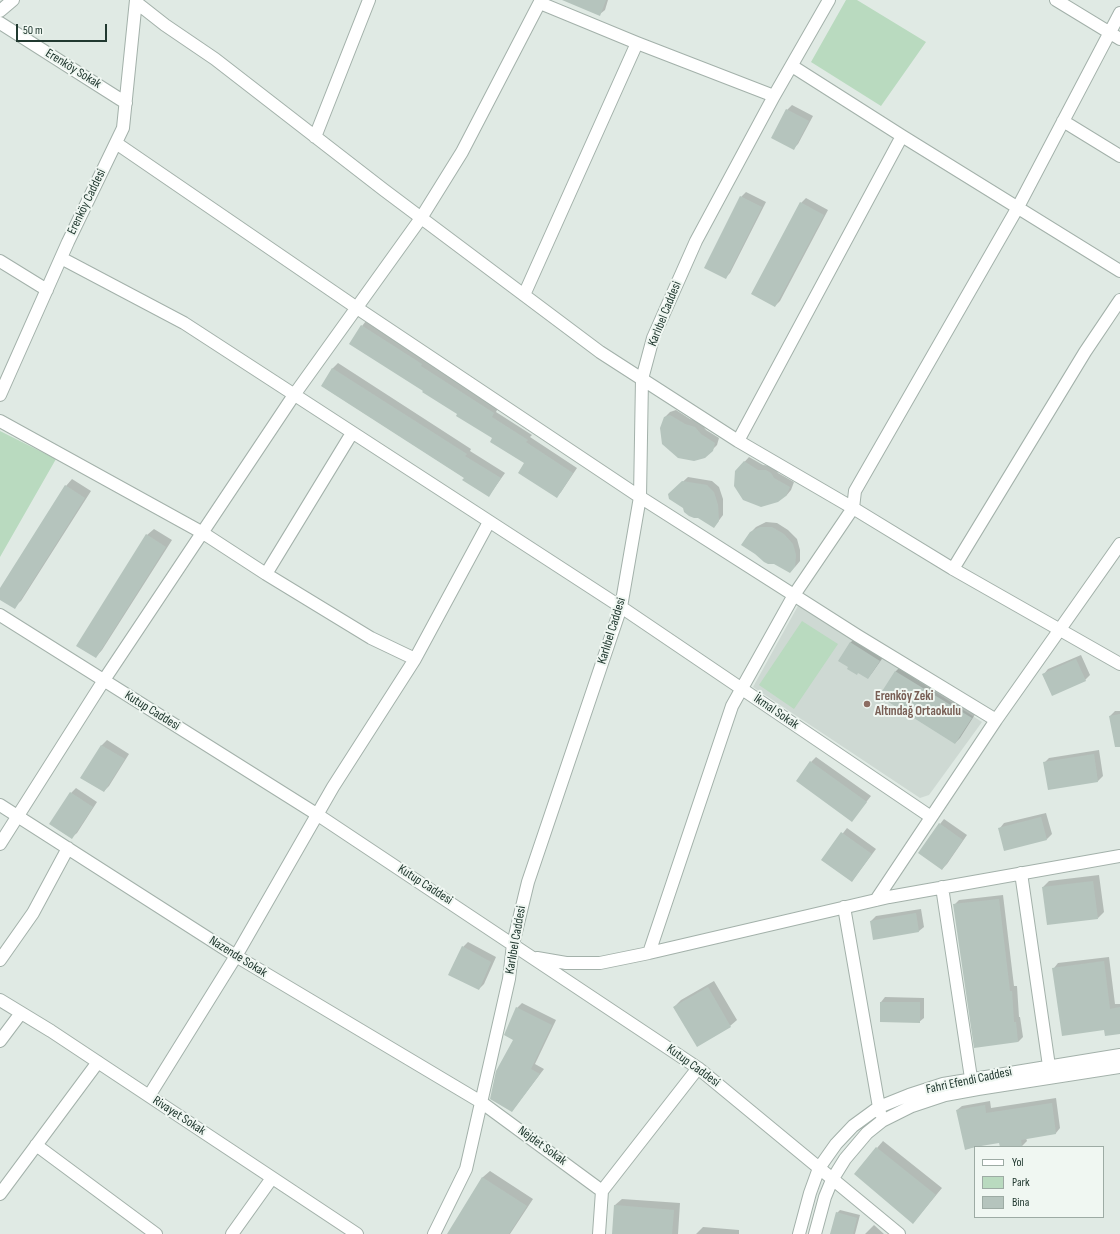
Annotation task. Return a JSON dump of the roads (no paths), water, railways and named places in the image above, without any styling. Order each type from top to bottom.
[{"type":"street","points":[[0,11],[13,0]]},
{"type":"street","points":[[315,136],[369,0]]},
{"type":"street","name":"Karlıbel Caddesi","points":[[434,1234],[466,1169],[509,979],[513,944],[528,882],[621,608],[640,497],[642,379],[653,338],[696,241],[774,96],[829,0]]},
{"type":"street","points":[[1056,0],[1120,39]]},
{"type":"street","points":[[137,2],[165,25],[215,59],[421,218],[600,352],[738,441],[853,508],[953,569],[1120,664]]},
{"type":"street","name":"Erenköy Caddesi","points":[[0,395],[61,258],[123,128],[137,2]]},
{"type":"street","points":[[0,844],[104,680],[294,395],[421,218],[462,152],[541,2],[637,43],[774,96]]},
{"type":"street","points":[[649,953],[732,706],[743,689],[794,595],[853,508],[855,491],[1018,207],[1120,13]]},
{"type":"street","name":"Erenköy Sokak","points":[[0,23],[126,102]]},
{"type":"street","points":[[524,295],[637,43]]},
{"type":"street","points":[[792,66],[1120,271]]},
{"type":"street","points":[[1063,120],[1120,156]]},
{"type":"street","points":[[738,441],[902,136]]},
{"type":"street","points":[[116,143],[357,308],[640,497],[858,636],[996,720]]},
{"type":"street","name":"İkmal Sokak","points":[[61,258],[184,323],[621,608],[931,816]]},
{"type":"street","points":[[0,261],[47,290]]},
{"type":"street","points":[[953,569],[1085,352],[1120,300]]},
{"type":"street","points":[[0,421],[203,533],[266,574],[371,638],[415,659]]},
{"type":"street","points":[[266,574],[352,432]]},
{"type":"street","points":[[149,1096],[236,956],[333,787],[415,659],[489,522]]},
{"type":"street","points":[[876,900],[996,720],[1120,544]]},
{"type":"street","name":"Kutup Caddesi","points":[[0,615],[318,815],[698,1068],[899,1234]]},
{"type":"street","name":"Nazende Sokak","points":[[0,805],[236,956],[481,1102]]},
{"type":"street","points":[[0,960],[33,913],[68,848]]},
{"type":"street","points":[[532,957],[566,963],[600,963],[876,900],[1120,856]]},
{"type":"street","points":[[1021,873],[1048,1066]]},
{"type":"street","points":[[942,887],[971,1078]]},
{"type":"street","points":[[844,907],[882,1121]]},
{"type":"street","name":"Rivayet Sokak","points":[[0,1000],[98,1062],[357,1234]]},
{"type":"street","points":[[0,1040],[21,1013]]},
{"type":"street","name":"Fahri Efendi Caddesi","points":[[799,1234],[810,1193],[819,1168],[836,1144],[853,1126],[879,1107],[943,1084],[971,1078],[1120,1055]]},
{"type":"street","points":[[0,1194],[98,1062]]},
{"type":"street","name":"Fahri Efendi Caddesi","points":[[815,1234],[825,1197],[832,1180],[845,1159],[867,1133],[882,1121],[912,1106],[945,1095],[986,1087],[1120,1067]]},
{"type":"street","points":[[599,1234],[602,1192],[698,1068]]},
{"type":"street","name":"Nejdet Sokak","points":[[481,1102],[602,1192]]},
{"type":"street","points":[[36,1145],[156,1234]]},
{"type":"street","points":[[232,1234],[272,1178]]},
{"type":"place","name":"Erenköy Zeki Altındağ Ortaokulu","points":[[867,704]]}]
